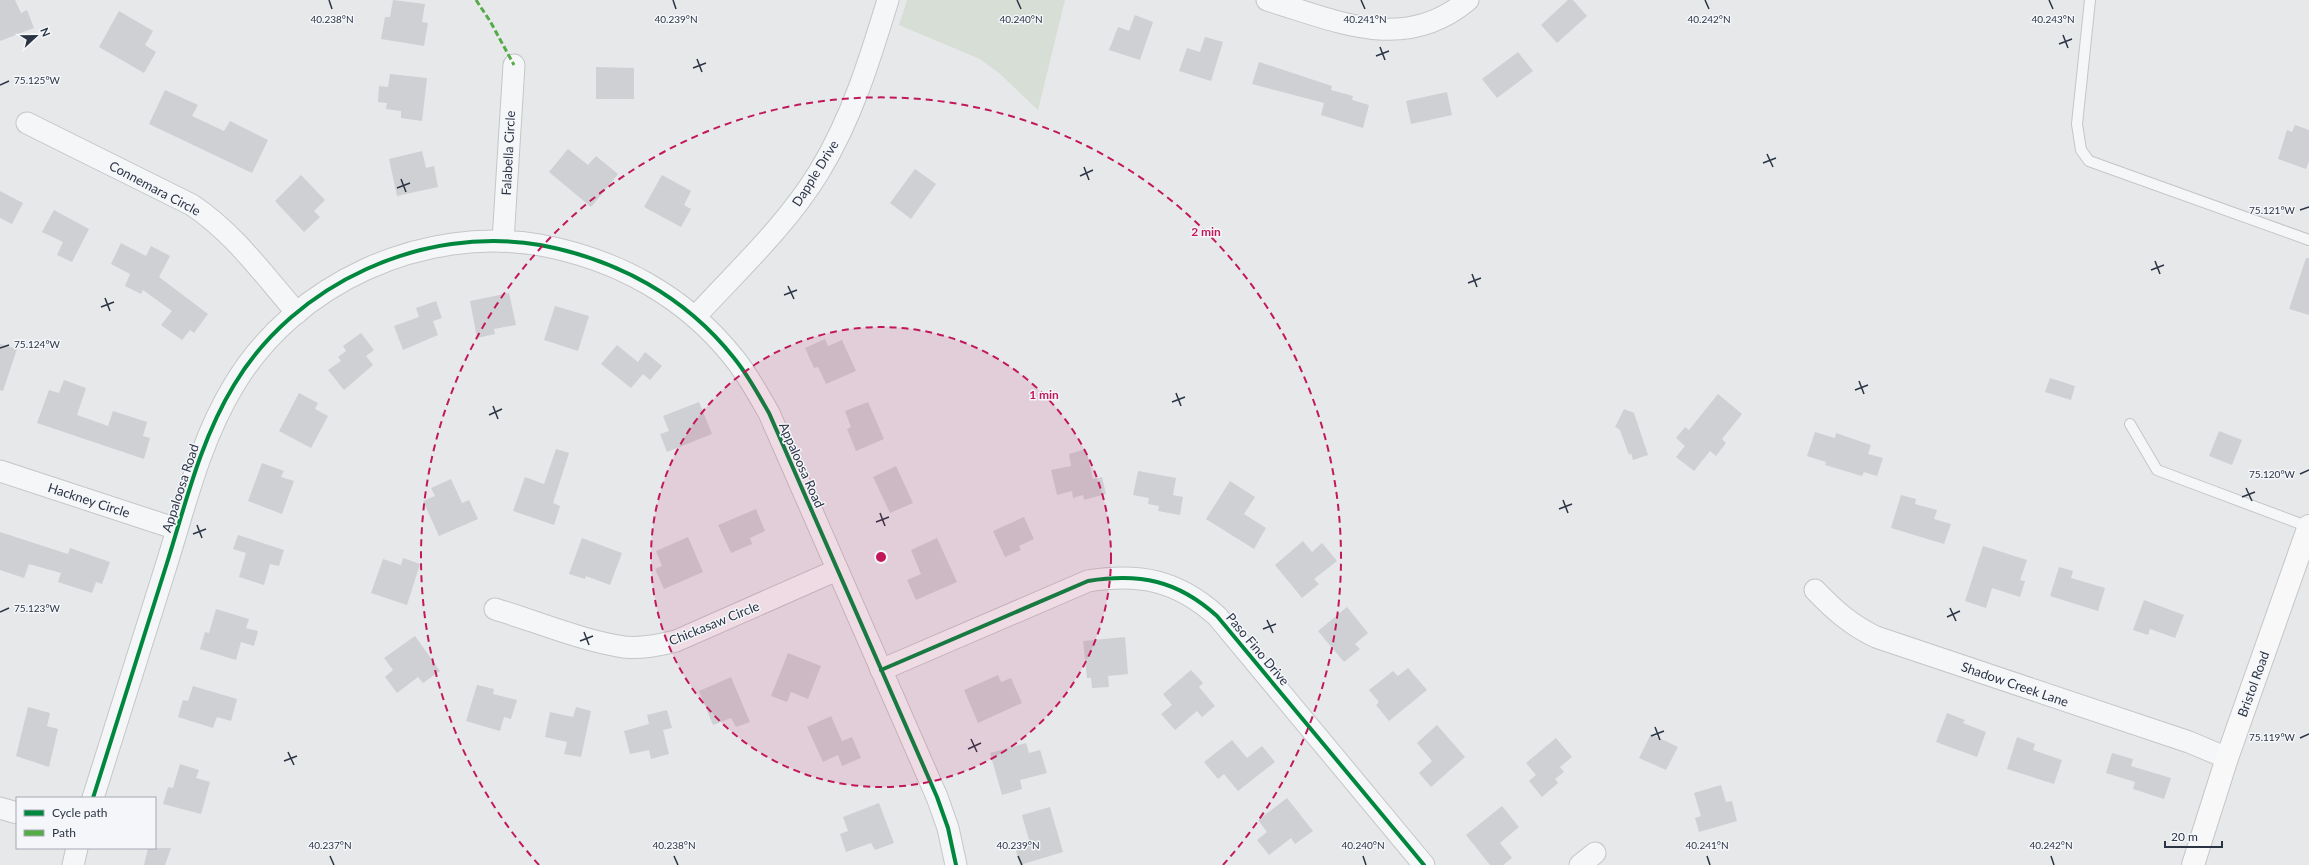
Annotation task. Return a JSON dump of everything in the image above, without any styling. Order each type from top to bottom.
[{"type":"main road","name":"Bristol Road","points":[[2193,865],[2227,758],[2309,527]]},
{"type":"street","name":"Dapple Drive","points":[[695,317],[783,221],[819,172],[834,145],[861,85],[888,0]]},
{"type":"street","points":[[1267,0],[1363,28],[1388,31],[1414,28],[1438,20],[1468,0]]},
{"type":"street","name":"Falabella Circle","points":[[503,241],[514,65]]},
{"type":"street","name":"Connemara Circle","points":[[27,122],[192,205],[208,216],[228,232],[297,313]]},
{"type":"street","name":"Appaloosa Road","points":[[93,797],[205,442],[235,382],[271,337],[297,313],[339,283],[398,256],[440,246],[503,241],[570,251],[618,267],[673,299],[695,317],[735,359],[762,401],[937,797],[948,828],[956,865]]},
{"type":"street","name":"Hackney Circle","points":[[0,471],[177,529]]},
{"type":"street","name":"Chickasaw Circle","points":[[494,609],[604,643],[625,647],[651,646],[676,641],[837,570]]},
{"type":"street","name":"Paso Fino Drive","points":[[881,670],[1088,581],[1116,576],[1144,578],[1162,582],[1191,596],[1217,616],[1424,865]]},
{"type":"street","name":"Shadow Creek Lane","points":[[1814,590],[1838,614],[1856,627],[1876,637],[2188,742],[2227,758]]},
{"type":"street","points":[[0,808],[16,813]]},
{"type":"street","points":[[73,865],[77,849]]},
{"type":"lane","points":[[2090,0],[2077,124],[2081,150],[2089,161],[2309,240]]},
{"type":"lane","points":[[2130,424],[2157,470],[2309,527]]},
{"type":"shaded area","points":[[907,0],[1065,0],[1038,110],[999,73],[980,59],[899,25]]},
{"type":"building","points":[[0,0],[15,0],[21,13],[27,10],[34,28],[0,41]]},
{"type":"building","points":[[393,0],[425,4],[422,22],[428,23],[424,46],[381,39],[385,17],[390,17]]},
{"type":"building","points":[[1568,0],[1573,0],[1587,16],[1557,43],[1541,25]]},
{"type":"building","points":[[119,11],[153,31],[145,45],[156,52],[144,73],[99,47]]},
{"type":"building","points":[[1135,15],[1153,22],[1140,60],[1109,50],[1118,27],[1129,31]]},
{"type":"building","points":[[1205,37],[1223,42],[1211,81],[1179,71],[1187,48],[1200,52]]},
{"type":"building","points":[[1518,52],[1533,71],[1497,98],[1482,79]]},
{"type":"building","points":[[1259,62],[1332,86],[1331,90],[1353,96],[1352,100],[1369,105],[1363,128],[1321,115],[1324,103],[1252,84]]},
{"type":"building","points":[[596,67],[634,68],[634,99],[596,99]]},
{"type":"building","points":[[390,74],[427,78],[422,121],[401,118],[401,111],[386,109],[387,103],[378,102],[379,86],[388,87]]},
{"type":"building","points":[[165,90],[198,105],[192,116],[224,131],[230,121],[268,140],[252,173],[149,124]]},
{"type":"building","points":[[1447,92],[1452,115],[1411,124],[1406,101]]},
{"type":"building","points":[[2295,125],[2309,130],[2309,161],[2306,169],[2278,159],[2287,130],[2292,132]]},
{"type":"building","points":[[568,149],[588,165],[596,156],[618,174],[591,207],[549,172]]},
{"type":"building","points":[[422,151],[426,168],[434,166],[438,187],[397,196],[389,159]]},
{"type":"building","points":[[915,169],[936,184],[911,219],[890,203]]},
{"type":"building","points":[[301,175],[325,200],[314,211],[320,217],[304,232],[275,201]]},
{"type":"building","points":[[662,175],[691,191],[684,205],[691,209],[681,227],[644,207]]},
{"type":"building","points":[[0,191],[23,203],[12,224],[0,218]]},
{"type":"building","points":[[54,210],[89,229],[72,262],[57,255],[63,242],[42,232]]},
{"type":"building","points":[[121,243],[146,256],[151,246],[170,256],[159,277],[208,314],[194,333],[190,330],[182,340],[161,325],[172,311],[143,290],[141,294],[125,286],[130,274],[111,264]]},
{"type":"building","points":[[2306,258],[2309,258],[2309,315],[2289,309]]},
{"type":"building","points":[[509,293],[516,325],[494,329],[495,334],[477,338],[470,301]]},
{"type":"building","points":[[436,301],[442,318],[433,321],[438,335],[403,350],[394,326],[419,317],[416,308]]},
{"type":"building","points":[[555,306],[589,316],[578,351],[544,340]]},
{"type":"building","points":[[361,333],[374,350],[366,356],[373,365],[344,390],[328,370],[341,361],[338,357],[346,351],[343,346]]},
{"type":"building","points":[[825,339],[828,346],[842,340],[856,371],[826,384],[818,367],[814,368],[805,348]]},
{"type":"building","points":[[0,344],[17,349],[3,391],[0,390]]},
{"type":"building","points":[[617,345],[638,362],[645,352],[662,366],[650,380],[643,374],[631,388],[601,364]]},
{"type":"building","points":[[2050,378],[2075,386],[2071,400],[2045,392]]},
{"type":"building","points":[[64,380],[86,388],[77,415],[108,426],[113,411],[147,422],[143,436],[150,438],[144,459],[37,423],[49,390],[59,393]]},
{"type":"building","points":[[299,393],[318,403],[315,409],[328,416],[311,448],[279,431]]},
{"type":"building","points":[[1718,394],[1742,414],[1722,439],[1726,443],[1716,456],[1710,451],[1694,471],[1676,457],[1685,446],[1676,438],[1685,427],[1689,430]]},
{"type":"building","points":[[699,402],[712,434],[667,452],[660,434],[669,431],[663,416]]},
{"type":"building","points":[[868,402],[884,439],[856,451],[847,429],[851,427],[845,411]]},
{"type":"building","points":[[1624,409],[1634,413],[1648,455],[1633,460],[1631,453],[1629,455],[1620,430],[1615,427]]},
{"type":"building","points":[[2219,431],[2242,440],[2232,465],[2209,456]]},
{"type":"building","points":[[1815,432],[1835,438],[1836,433],[1871,445],[1868,454],[1883,458],[1877,476],[1864,472],[1862,476],[1825,465],[1826,462],[1807,456]]},
{"type":"building","points":[[556,449],[569,453],[553,503],[560,506],[554,525],[513,511],[525,477],[544,484]]},
{"type":"building","points":[[1086,449],[1093,479],[1102,477],[1106,494],[1084,500],[1083,495],[1073,498],[1072,491],[1057,495],[1051,470],[1071,466],[1069,454]]},
{"type":"building","points":[[262,463],[284,471],[281,477],[294,481],[282,514],[248,501]]},
{"type":"building","points":[[896,466],[913,503],[890,513],[873,477]]},
{"type":"building","points":[[1138,471],[1176,478],[1173,495],[1183,497],[1180,515],[1158,511],[1159,506],[1148,504],[1149,498],[1133,495]]},
{"type":"building","points":[[451,479],[462,503],[469,500],[478,519],[439,536],[423,501],[435,496],[431,488]]},
{"type":"building","points":[[1230,481],[1255,497],[1244,514],[1266,528],[1254,549],[1206,519]]},
{"type":"building","points":[[1901,495],[1916,499],[1915,504],[1937,510],[1934,519],[1951,524],[1944,544],[1891,528]]},
{"type":"building","points":[[756,509],[765,531],[750,538],[752,544],[731,553],[718,525]]},
{"type":"building","points":[[1024,517],[1034,539],[1019,546],[1021,550],[1005,557],[993,531]]},
{"type":"building","points":[[0,532],[68,554],[70,548],[110,562],[102,584],[96,582],[92,593],[58,582],[61,573],[29,564],[24,578],[0,570]]},
{"type":"building","points":[[238,535],[284,550],[279,566],[270,564],[264,585],[239,577],[246,553],[233,549]]},
{"type":"building","points":[[688,537],[703,572],[664,589],[655,569],[662,566],[656,551]]},
{"type":"building","points":[[582,538],[622,553],[610,585],[586,576],[585,579],[569,574]]},
{"type":"building","points":[[937,538],[957,582],[916,600],[907,580],[921,574],[911,550]]},
{"type":"building","points":[[1303,541],[1312,552],[1322,543],[1337,561],[1314,579],[1319,584],[1302,598],[1275,565]]},
{"type":"building","points":[[1983,546],[2027,560],[2020,580],[2025,581],[2020,597],[1992,588],[1986,608],[1965,601]]},
{"type":"building","points":[[403,558],[420,564],[407,605],[371,593],[383,559],[401,565]]},
{"type":"building","points":[[2059,567],[2073,571],[2071,578],[2105,588],[2098,611],[2050,596]]},
{"type":"building","points":[[2144,600],[2184,615],[2175,638],[2150,629],[2148,635],[2133,630]]},
{"type":"building","points":[[1347,607],[1368,633],[1355,644],[1360,649],[1344,662],[1318,631]]},
{"type":"building","points":[[216,609],[249,619],[246,628],[258,631],[254,646],[241,642],[236,660],[200,649],[205,632],[209,633]]},
{"type":"building","points":[[415,636],[440,671],[423,683],[418,677],[397,693],[385,677],[393,670],[384,658]]},
{"type":"building","points":[[1125,637],[1128,674],[1108,676],[1109,687],[1092,688],[1091,678],[1087,678],[1083,641]]},
{"type":"building","points":[[788,653],[821,666],[808,699],[791,692],[787,702],[771,696]]},
{"type":"building","points":[[1408,668],[1427,690],[1389,721],[1376,705],[1379,702],[1369,690],[1393,671],[1398,676]]},
{"type":"building","points":[[1191,670],[1203,683],[1199,687],[1215,706],[1202,717],[1197,711],[1175,730],[1161,714],[1172,705],[1163,694]]},
{"type":"building","points":[[998,675],[1001,682],[1011,678],[1022,703],[978,723],[964,690]]},
{"type":"building","points":[[731,677],[750,722],[736,727],[731,718],[713,725],[699,691]]},
{"type":"building","points":[[477,685],[494,689],[493,694],[517,700],[511,719],[504,717],[500,731],[466,721]]},
{"type":"building","points":[[193,686],[237,699],[231,721],[217,717],[213,728],[178,717],[183,700],[188,701]]},
{"type":"building","points":[[28,707],[50,713],[47,726],[58,729],[49,767],[16,756]]},
{"type":"building","points":[[576,707],[591,711],[581,757],[564,754],[567,742],[545,737],[550,712],[573,717]]},
{"type":"building","points":[[667,710],[672,728],[663,730],[669,754],[651,759],[649,750],[630,754],[624,731],[649,724],[647,715]]},
{"type":"building","points":[[1947,713],[1965,720],[1963,723],[1986,732],[1977,757],[1936,742]]},
{"type":"building","points":[[831,716],[842,741],[852,737],[861,758],[842,766],[838,755],[823,762],[807,727]]},
{"type":"building","points":[[1437,725],[1465,757],[1431,787],[1419,773],[1432,761],[1417,743]]},
{"type":"building","points":[[1651,734],[1678,747],[1666,770],[1639,758]]},
{"type":"building","points":[[2017,737],[2035,744],[2033,750],[2062,760],[2054,784],[2007,769]]},
{"type":"building","points":[[1556,738],[1572,757],[1560,767],[1564,772],[1555,779],[1558,783],[1542,797],[1529,781],[1536,775],[1526,763]]},
{"type":"building","points":[[1232,740],[1247,758],[1262,746],[1275,762],[1238,791],[1224,774],[1218,779],[1204,762]]},
{"type":"building","points":[[1026,743],[1029,753],[1040,750],[1047,773],[1020,780],[1022,789],[1002,795],[990,753]]},
{"type":"building","points":[[2112,753],[2133,759],[2131,766],[2171,778],[2164,799],[2133,789],[2135,782],[2106,773]]},
{"type":"building","points":[[180,764],[199,770],[196,778],[210,782],[201,814],[163,804],[168,787],[173,788]]},
{"type":"building","points":[[1721,785],[1726,802],[1732,801],[1737,821],[1699,832],[1695,818],[1701,816],[1694,793]]},
{"type":"building","points":[[1287,798],[1313,831],[1295,844],[1291,838],[1269,855],[1257,840],[1267,832],[1258,820]]},
{"type":"building","points":[[879,803],[894,843],[875,850],[871,843],[846,852],[840,834],[848,831],[843,817]]},
{"type":"building","points":[[1502,806],[1519,827],[1500,843],[1512,858],[1503,865],[1490,865],[1466,835]]},
{"type":"building","points":[[1050,807],[1063,852],[1020,865],[1014,844],[1029,840],[1022,815]]},
{"type":"building","points":[[171,848],[165,865],[144,865],[148,849]]},
{"type":"marked path","points":[[476,0],[490,21],[514,65]]},
{"type":"cycle path","points":[[93,797],[203,449],[222,406],[234,385],[260,349],[291,317],[327,291],[366,269],[408,254],[451,244],[496,241],[540,245],[568,251],[622,271],[647,284],[694,316],[715,336],[739,364],[769,413],[937,797],[948,828],[956,865]]},
{"type":"cycle path","points":[[881,670],[1088,581],[1124,578],[1141,579],[1172,587],[1187,594],[1217,616],[1424,865]]}]
